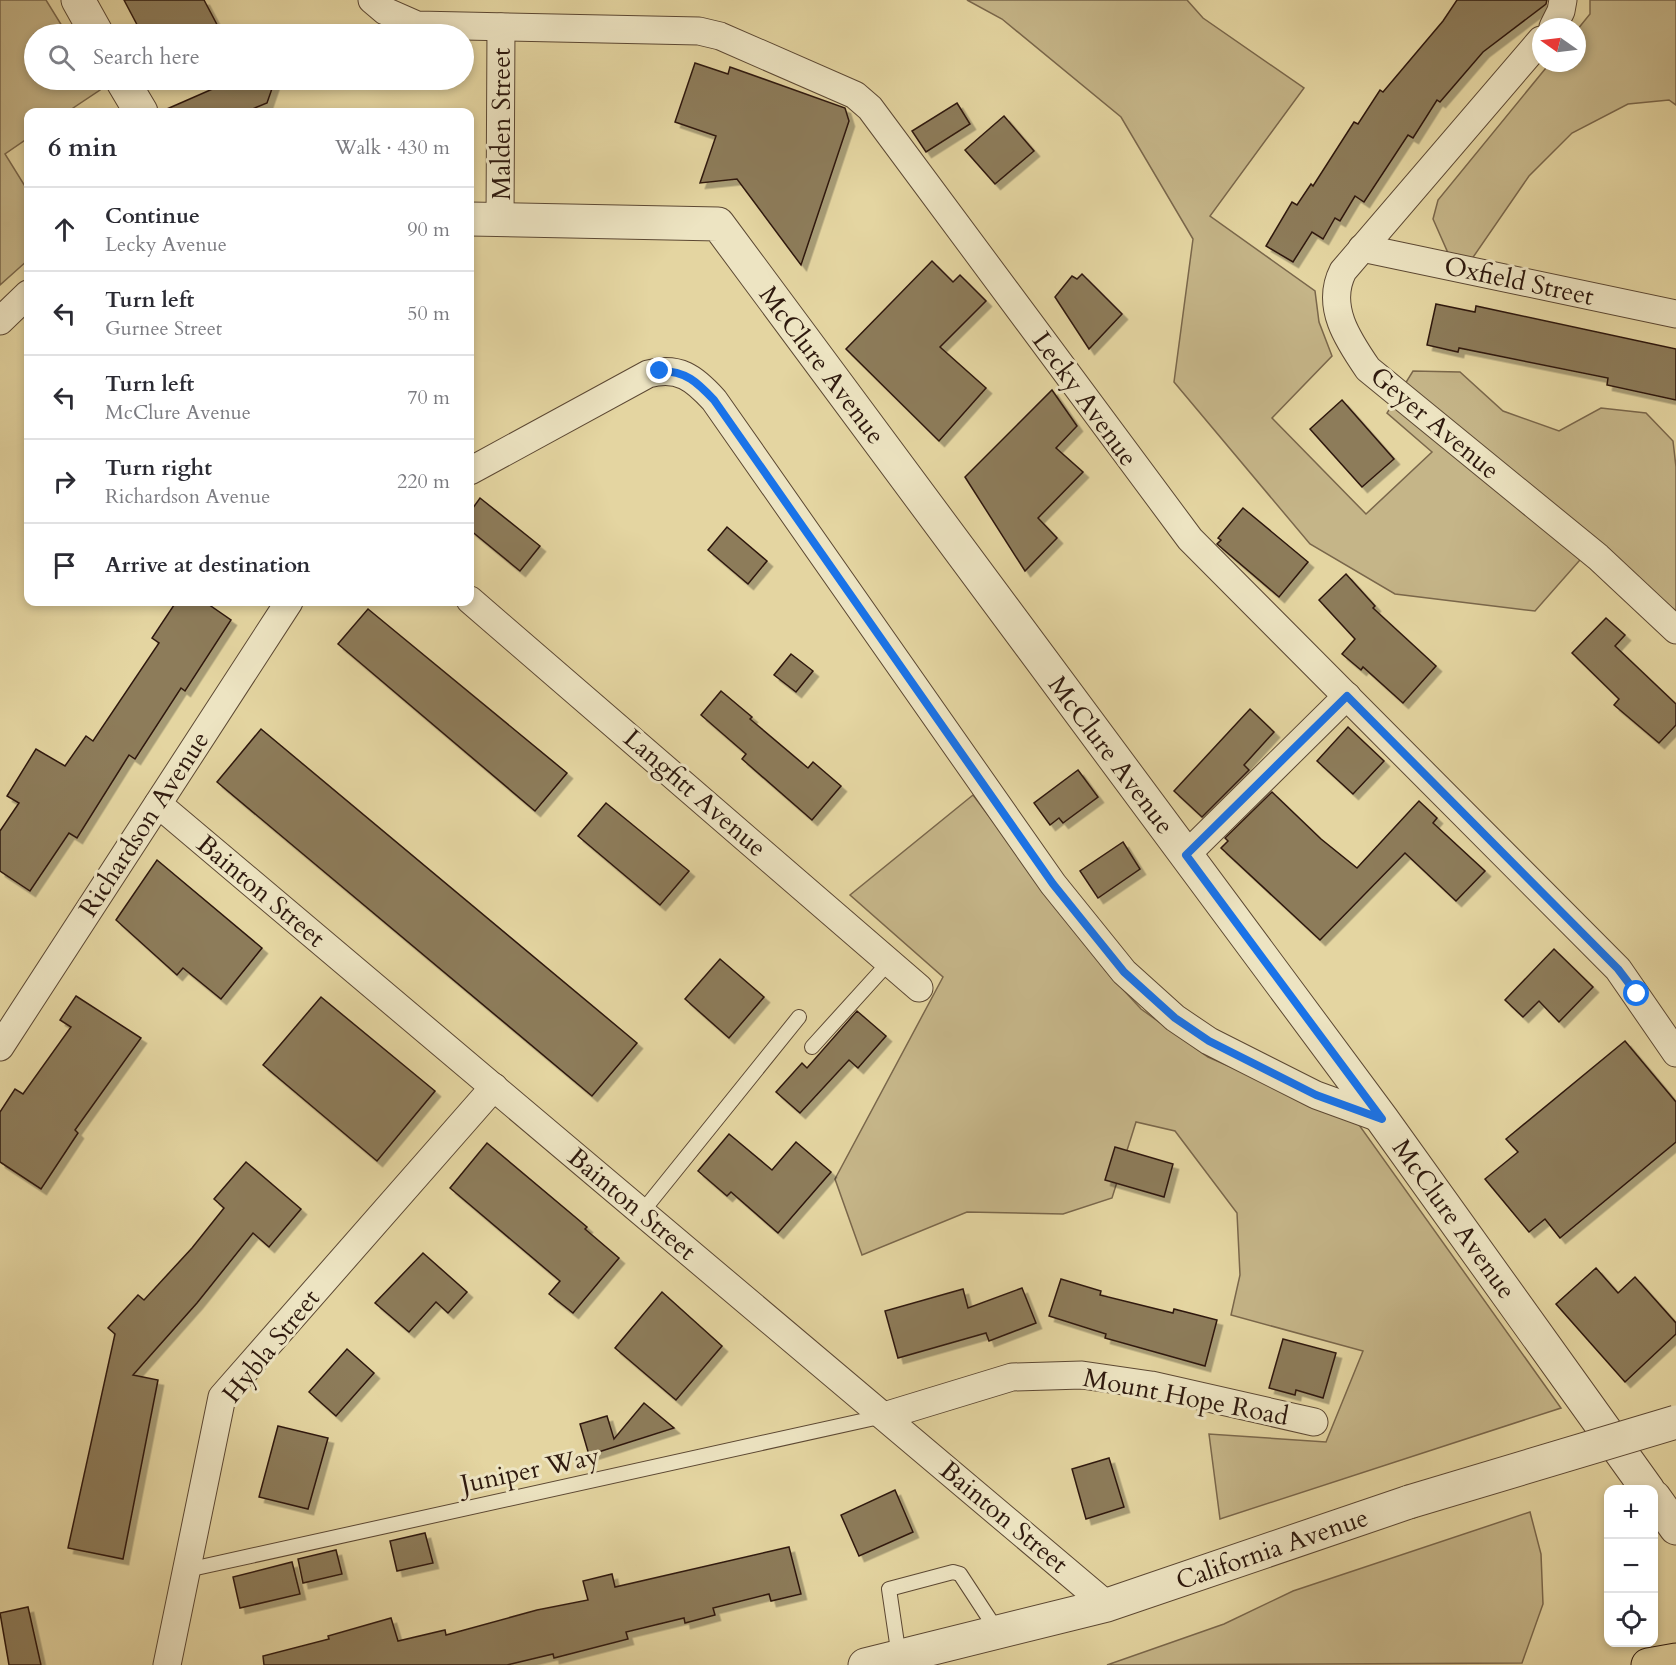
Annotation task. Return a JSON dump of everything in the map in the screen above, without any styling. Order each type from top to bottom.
[{"type":"highway","points":[[1648,1665],[1676,1660]]},
{"type":"street","points":[[78,0],[91,24]]},
{"type":"street","name":"Lecky Avenue","points":[[372,0],[385,11],[417,24]]},
{"type":"street","points":[[1558,18],[1563,0]]},
{"type":"street","name":"Lecky Avenue","points":[[474,26],[699,31],[720,36],[862,99],[1190,539],[1618,969],[1676,1053]]},
{"type":"street","name":"Malden Street","points":[[485,220],[501,27]]},
{"type":"street","name":"Geyer Avenue","points":[[1532,50],[1343,271],[1337,283],[1335,296],[1344,331],[1368,369],[1598,557],[1676,630]]},
{"type":"street","points":[[128,90],[139,108]]},
{"type":"street","name":"McClure Avenue","points":[[485,220],[718,224],[1382,1119],[1644,1485]]},
{"type":"street","name":"Oxfield Street","points":[[1362,248],[1676,314]]},
{"type":"street","points":[[0,321],[24,298]]},
{"type":"street","points":[[474,469],[648,374],[673,371],[696,381],[714,400],[1047,875],[1124,972],[1175,1018],[1209,1041],[1316,1095],[1382,1119]]},
{"type":"street","name":"Langfitt Avenue","points":[[474,603],[919,988]]},
{"type":"street","name":"Richardson Avenue","points":[[0,1047],[286,606]]},
{"type":"street","points":[[1186,855],[1347,696]]},
{"type":"street","name":"Bainton Street","points":[[158,804],[1107,1605]]},
{"type":"street","name":"Hybla Street","points":[[167,1665],[222,1397],[494,1088]]},
{"type":"street","name":"Mount Hope Road","points":[[884,1416],[1012,1377],[1082,1375],[1151,1385],[1314,1422]]},
{"type":"street","name":"California Avenue","points":[[865,1665],[1107,1605],[1409,1502],[1676,1422]]},
{"type":"street","points":[[1658,1504],[1676,1528]]},
{"type":"lane","points":[[812,1047],[890,961]]},
{"type":"lane","points":[[642,1212],[799,1017]]},
{"type":"lane","name":"Juniper Way","points":[[187,1570],[884,1416]]},
{"type":"lane","points":[[899,1657],[889,1589],[942,1574],[952,1572],[960,1574],[998,1632]]},
{"type":"shaded area","points":[[0,0],[46,0],[61,24],[24,24],[24,90],[100,90],[73,108],[24,108],[24,141],[5,154],[24,185],[24,264],[0,285]]},
{"type":"shaded area","points":[[967,0],[1187,0],[1203,18],[1304,88],[1210,216],[1315,291],[1319,322],[1332,356],[1272,418],[1366,514],[1432,452],[1387,413],[1413,371],[1460,372],[1503,411],[1559,431],[1601,408],[1646,413],[1673,441],[1676,467],[1676,611],[1594,544],[1535,611],[1395,594],[1310,544],[1174,382],[1193,239],[1121,117],[1002,19]]},
{"type":"shaded area","points":[[1590,0],[1676,0],[1676,105],[1669,100],[1628,104],[1572,133],[1529,176],[1467,266],[1452,262],[1433,219],[1438,200],[1543,72],[1586,72],[1586,19],[1590,14]]},
{"type":"shaded area","points":[[973,795],[1106,971],[1141,1009],[1208,1057],[1357,1122],[1561,1408],[1220,1519],[1209,1434],[1326,1442],[1363,1351],[1231,1315],[1240,1275],[1237,1213],[1175,1131],[1136,1122],[1112,1198],[1063,1214],[967,1212],[862,1255],[835,1179],[943,977],[850,895]]},
{"type":"shaded area","points":[[1530,1512],[1541,1554],[1543,1604],[1522,1663],[1107,1665],[1224,1624],[1293,1591]]},
{"type":"building","points":[[124,0],[204,0],[217,24],[137,24]]},
{"type":"building","points":[[1457,0],[1547,0],[1546,4],[1483,52],[1440,102],[1437,100],[1413,138],[1408,135],[1364,202],[1355,196],[1340,221],[1335,218],[1323,239],[1312,232],[1293,262],[1266,246],[1292,202],[1297,205],[1311,184],[1313,186],[1354,122],[1358,124],[1380,90],[1383,92],[1443,21]]},
{"type":"building","points":[[695,63],[728,74],[730,67],[845,108],[849,121],[801,265],[737,179],[700,183],[716,136],[675,122]]},
{"type":"building","points":[[210,90],[272,90],[267,103],[255,108],[169,108]]},
{"type":"building","points":[[957,103],[970,124],[926,152],[912,131]]},
{"type":"building","points":[[1004,116],[1034,151],[995,184],[965,150]]},
{"type":"building","points":[[932,261],[953,282],[960,275],[986,301],[940,347],[986,388],[939,441],[846,349]]},
{"type":"building","points":[[1082,274],[1122,314],[1089,349],[1055,297],[1072,276],[1077,279]]},
{"type":"building","points":[[1436,304],[1475,312],[1476,306],[1676,349],[1676,400],[1607,385],[1608,378],[1459,348],[1458,352],[1427,345]]},
{"type":"building","points":[[1052,390],[1077,426],[1056,448],[1083,472],[1038,518],[1057,538],[1025,571],[965,477]]},
{"type":"building","points":[[1342,400],[1394,459],[1362,487],[1310,429]]},
{"type":"building","points":[[480,498],[540,546],[520,571],[474,533],[474,506]]},
{"type":"building","points":[[1243,508],[1308,562],[1279,597],[1217,544],[1221,540],[1218,538]]},
{"type":"building","points":[[727,527],[767,561],[748,584],[708,550]]},
{"type":"building","points":[[1346,574],[1375,606],[1373,608],[1436,666],[1403,703],[1363,667],[1361,670],[1342,654],[1355,639],[1319,600]]},
{"type":"building","points":[[173,606],[211,606],[231,620],[185,691],[181,688],[135,759],[129,755],[77,838],[69,833],[30,891],[0,871],[0,831],[19,803],[7,796],[36,749],[65,766],[86,736],[93,741],[159,643],[152,638]]},
{"type":"building","points":[[368,609],[567,773],[535,811],[338,644]]},
{"type":"building","points":[[1606,618],[1625,635],[1615,646],[1676,704],[1676,725],[1659,743],[1614,705],[1619,699],[1572,653]]},
{"type":"building","points":[[791,654],[813,671],[796,692],[774,675]]},
{"type":"building","points":[[721,691],[808,768],[813,762],[841,786],[812,820],[742,759],[746,754],[701,715]]},
{"type":"building","points":[[1250,709],[1274,732],[1244,765],[1249,770],[1202,817],[1174,791]]},
{"type":"building","points":[[1348,727],[1384,761],[1353,794],[1317,761]]},
{"type":"building","points":[[261,729],[637,1043],[592,1096],[217,782]]},
{"type":"building","points":[[1078,770],[1098,797],[1063,823],[1059,818],[1050,825],[1034,803]]},
{"type":"building","points":[[1272,792],[1321,839],[1357,868],[1419,801],[1437,818],[1433,823],[1485,871],[1456,901],[1405,853],[1320,940],[1221,848],[1228,841],[1225,838]]},
{"type":"building","points":[[606,803],[689,871],[660,905],[578,836]]},
{"type":"building","points":[[1123,842],[1140,869],[1098,898],[1080,871]]},
{"type":"building","points":[[157,860],[262,948],[221,999],[183,968],[177,975],[116,920]]},
{"type":"building","points":[[1554,949],[1593,987],[1559,1022],[1539,1001],[1523,1017],[1505,1000]]},
{"type":"building","points":[[720,959],[764,997],[729,1038],[685,999]]},
{"type":"building","points":[[76,996],[141,1038],[75,1130],[78,1133],[41,1189],[0,1162],[0,1112],[15,1089],[23,1094],[71,1027],[60,1020]]},
{"type":"building","points":[[321,997],[435,1091],[377,1161],[263,1065]]},
{"type":"building","points":[[857,1011],[886,1036],[858,1068],[849,1060],[800,1113],[776,1092],[802,1063],[807,1068]]},
{"type":"building","points":[[1625,1041],[1676,1102],[1676,1142],[1560,1238],[1545,1219],[1529,1232],[1485,1179],[1518,1152],[1506,1139]]},
{"type":"building","points":[[729,1134],[772,1170],[796,1142],[831,1172],[778,1233],[731,1192],[727,1196],[698,1171]]},
{"type":"building","points":[[487,1143],[587,1227],[585,1229],[619,1258],[573,1313],[549,1294],[560,1281],[450,1188]]},
{"type":"building","points":[[1115,1147],[1173,1164],[1164,1197],[1105,1180]]},
{"type":"building","points":[[246,1162],[301,1209],[269,1247],[253,1233],[197,1303],[133,1375],[158,1380],[123,1559],[68,1548],[115,1334],[108,1328],[138,1295],[144,1300],[192,1248],[224,1208],[214,1199]]},
{"type":"building","points":[[423,1253],[467,1292],[448,1313],[436,1302],[409,1332],[375,1303]]},
{"type":"building","points":[[1596,1268],[1618,1293],[1635,1277],[1676,1323],[1676,1334],[1625,1382],[1556,1304]]},
{"type":"building","points":[[1061,1279],[1101,1291],[1100,1295],[1173,1313],[1174,1309],[1217,1320],[1205,1366],[1105,1338],[1106,1334],[1049,1316]]},
{"type":"building","points":[[1022,1288],[1036,1323],[989,1341],[986,1333],[898,1358],[885,1311],[963,1289],[968,1308]]},
{"type":"building","points":[[662,1292],[722,1346],[676,1400],[615,1348]]},
{"type":"building","points":[[1283,1339],[1336,1353],[1323,1398],[1296,1390],[1295,1395],[1269,1388]]},
{"type":"building","points":[[347,1349],[374,1373],[336,1416],[309,1392]]},
{"type":"building","points":[[644,1403],[674,1428],[589,1455],[580,1424],[607,1416],[614,1439]]},
{"type":"building","points":[[278,1426],[328,1438],[308,1509],[259,1497]]},
{"type":"building","points":[[1109,1458],[1124,1507],[1086,1519],[1072,1469]]},
{"type":"building","points":[[895,1490],[913,1532],[859,1556],[841,1515]]},
{"type":"building","points":[[425,1533],[433,1563],[397,1571],[390,1541]]},
{"type":"building","points":[[789,1547],[801,1594],[771,1601],[769,1594],[713,1608],[715,1615],[685,1623],[684,1618],[626,1632],[628,1639],[554,1658],[553,1654],[507,1665],[264,1665],[263,1656],[329,1639],[328,1636],[391,1618],[398,1641],[445,1630],[446,1635],[537,1610],[588,1600],[583,1581],[612,1574],[615,1587]]},
{"type":"building","points":[[336,1550],[342,1574],[303,1583],[298,1559]]},
{"type":"building","points":[[292,1562],[300,1594],[240,1608],[233,1577]]},
{"type":"building","points":[[28,1607],[41,1665],[9,1665],[0,1613]]},
{"type":"route","points":[[660,371],[684,373],[696,381],[714,400],[1053,884],[1124,972],[1175,1018],[1209,1041],[1316,1095],[1382,1119],[1186,855],[1347,696],[1618,969],[1637,994]]}]
